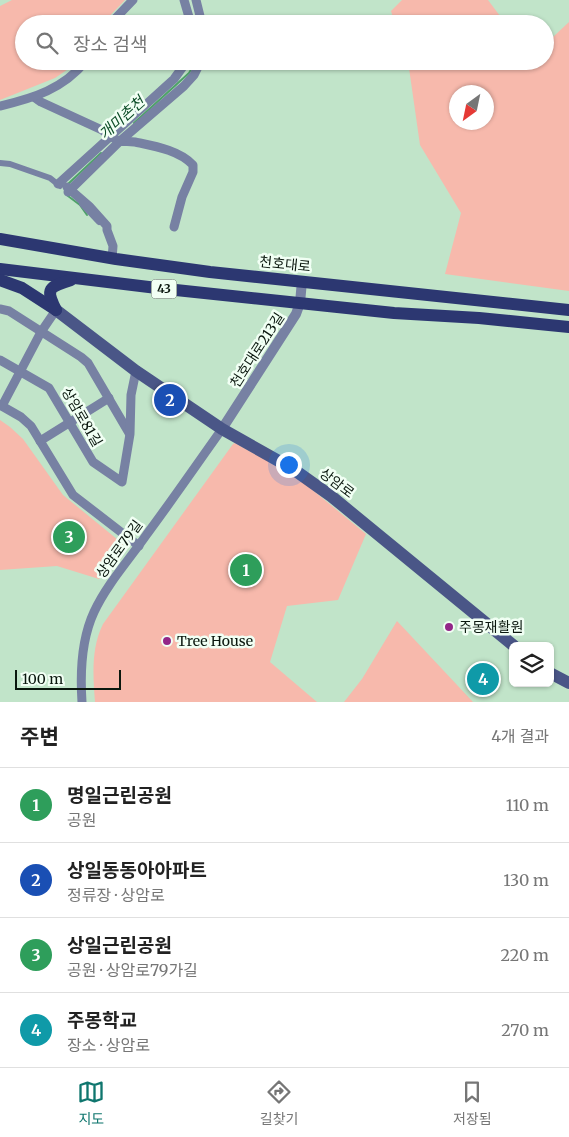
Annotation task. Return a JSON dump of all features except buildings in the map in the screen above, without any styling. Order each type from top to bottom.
[{"type":"main road","name":"천호대로","points":[[0,239],[112,259],[210,272],[569,310]]},
{"type":"main road","name":"43","points":[[0,270],[394,313],[480,318],[569,327]]},
{"type":"main road","points":[[56,310],[51,300],[50,294],[52,289],[55,285],[77,279]]},
{"type":"main road","points":[[0,280],[22,288],[56,310]]},
{"type":"main road","name":"상암로","points":[[56,310],[136,371],[222,429],[293,469],[331,496],[509,642]]},
{"type":"main road","points":[[554,675],[569,683]]},
{"type":"street","points":[[119,15],[133,0]]},
{"type":"street","points":[[184,0],[188,15]]},
{"type":"street","points":[[196,0],[200,15]]},
{"type":"street","points":[[0,106],[42,94],[62,83],[79,70]]},
{"type":"street","points":[[65,187],[111,137],[174,79],[180,70]]},
{"type":"street","points":[[65,187],[184,86],[196,70]]},
{"type":"street","points":[[34,97],[58,111],[102,130],[120,141],[166,150],[187,158],[193,165],[193,172],[182,197],[174,227]]},
{"type":"street","points":[[0,163],[10,164],[50,178],[65,187],[107,226],[113,246],[112,259]]},
{"type":"street","name":"천호대로213길","points":[[222,429],[296,314],[300,303],[302,281]]},
{"type":"street","points":[[0,308],[9,311],[88,364],[130,434]]},
{"type":"street","points":[[56,310],[41,332],[1,405],[31,426],[72,495],[139,546]]},
{"type":"street","name":"상암로81길","points":[[0,360],[49,388],[93,462],[122,482],[130,434],[131,395],[136,371]]},
{"type":"street","points":[[40,441],[109,398]]},
{"type":"street","name":"상암로79길","points":[[82,702],[82,664],[87,631],[93,613],[105,592],[222,429]]},
{"type":"shaded area","points":[[12,0],[125,0],[111,15],[15,15],[15,70],[67,70],[55,78],[0,100],[0,6]]},
{"type":"shaded area","points":[[402,0],[488,0],[499,15],[392,15],[391,11]]},
{"type":"shaded area","points":[[569,22],[569,291],[445,274],[461,213],[420,145],[409,70],[554,70],[554,36]]},
{"type":"shaded area","points":[[0,420],[23,439],[63,495],[123,544],[99,579],[57,566],[0,570]]},
{"type":"shaded area","points":[[235,443],[298,478],[366,534],[338,600],[287,606],[270,662],[317,702],[95,702],[93,672],[95,652],[96,643],[103,624]]},
{"type":"shaded area","points":[[397,621],[473,702],[344,702],[362,679]]},
{"type":"waterway","name":"개미촌천","points":[[134,123],[191,70]]},
{"type":"waterway","name":"개미촌천","points":[[68,184],[101,153]]},
{"type":"waterway","points":[[68,196],[80,205],[87,215]]},
{"type":"place","name":"상일동동아아파트","points":[[170,400]]},
{"type":"place","name":"상일근린공원","points":[[69,537]]},
{"type":"place","name":"명일근린공원","points":[[246,570]]},
{"type":"place","name":"주몽재활원","points":[[449,627]]},
{"type":"place","name":"Tree House","points":[[167,641]]},
{"type":"place","name":"주몽학교","points":[[483,679]]}]
